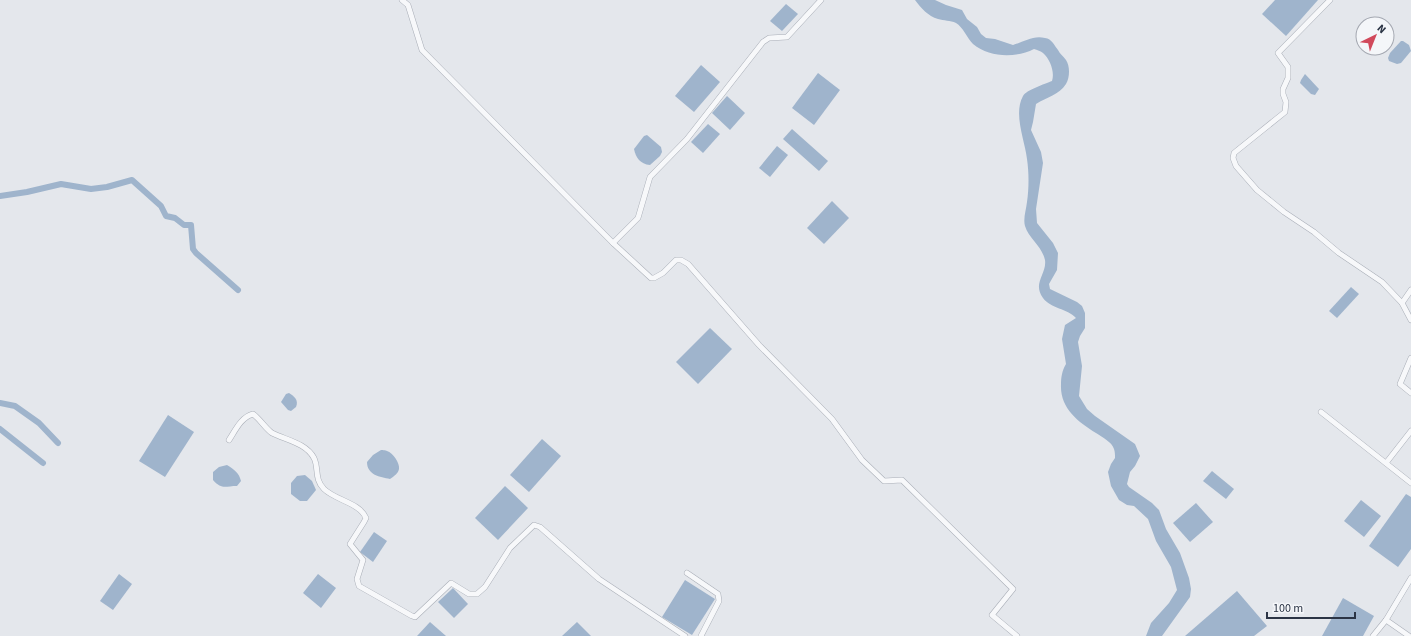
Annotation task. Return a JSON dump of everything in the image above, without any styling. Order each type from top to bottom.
[{"type":"street","points":[[402,0],[408,5],[422,50],[613,243],[651,278],[663,273],[676,260],[682,260],[688,264],[759,345],[832,419],[862,460],[884,481],[902,480],[1012,589],[992,614],[1017,636]]},
{"type":"street","points":[[613,243],[638,218],[650,177],[686,139],[763,42],[769,38],[787,37],[821,0]]},
{"type":"street","points":[[1330,0],[1278,53],[1288,67],[1288,78],[1283,89],[1286,102],[1285,112],[1234,153],[1232,158],[1236,166],[1257,190],[1284,212],[1314,232],[1338,253],[1382,282],[1402,303],[1411,320]]},
{"type":"street","points":[[1402,303],[1411,290]]},
{"type":"street","points":[[1411,358],[1400,384],[1411,393]]},
{"type":"street","points":[[1321,412],[1411,483]]},
{"type":"street","points":[[229,440],[238,425],[249,414],[253,414],[271,432],[307,450],[314,458],[318,482],[325,490],[352,504],[366,518],[350,544],[363,560],[357,579],[359,586],[412,616],[415,617],[451,584],[469,594],[477,594],[485,587],[510,548],[534,525],[540,527],[599,579],[684,636]]},
{"type":"street","points":[[1386,463],[1411,431]]},
{"type":"street","points":[[687,573],[718,594],[719,601],[701,636]]},
{"type":"street","points":[[1373,636],[1386,620],[1411,578]]},
{"type":"street","points":[[1386,620],[1408,636]]},
{"type":"water","points":[[915,0],[935,0],[962,10],[967,19],[977,27],[981,34],[986,38],[995,39],[1013,45],[1036,37],[1047,39],[1053,42],[1067,62],[1069,75],[1066,84],[1060,91],[1036,104],[1031,130],[1041,152],[1043,163],[1036,209],[1037,223],[1053,243],[1058,253],[1057,270],[1049,284],[1050,289],[1077,302],[1082,306],[1085,313],[1085,328],[1078,342],[1082,366],[1079,396],[1087,409],[1095,416],[1135,444],[1140,456],[1130,472],[1127,484],[1159,510],[1166,529],[1180,553],[1189,578],[1191,589],[1190,597],[1162,636],[1146,636],[1151,623],[1169,603],[1177,590],[1171,567],[1156,541],[1148,519],[1134,506],[1127,505],[1119,500],[1111,486],[1108,472],[1115,458],[1113,446],[1071,414],[1064,401],[1061,393],[1061,379],[1066,364],[1062,339],[1065,325],[1076,318],[1068,312],[1046,302],[1040,293],[1039,283],[1044,270],[1045,260],[1041,251],[1029,235],[1024,223],[1028,191],[1028,175],[1026,152],[1019,119],[1020,103],[1025,94],[1036,87],[1052,81],[1053,74],[1051,66],[1043,53],[1034,49],[1019,54],[1003,55],[980,49],[973,44],[956,23],[934,18],[922,9]]},
{"type":"water","points":[[1275,0],[1318,0],[1286,36],[1262,14]]},
{"type":"water","points":[[786,4],[798,14],[782,31],[770,21]]},
{"type":"water","points":[[1401,41],[1409,45],[1411,51],[1401,63],[1397,64],[1389,61],[1389,56],[1395,56],[1395,48]]},
{"type":"water","points":[[701,65],[720,82],[694,112],[675,96]]},
{"type":"water","points":[[818,73],[840,90],[814,125],[792,108]]},
{"type":"water","points":[[1305,74],[1319,89],[1315,95],[1311,94],[1300,83]]},
{"type":"water","points":[[727,96],[745,113],[730,130],[712,113]]},
{"type":"water","points":[[708,124],[720,134],[703,153],[691,142]]},
{"type":"water","points":[[792,129],[828,161],[819,171],[783,139]]},
{"type":"water","points":[[647,135],[661,147],[662,152],[660,156],[650,165],[639,160],[634,149],[644,136]]},
{"type":"water","points":[[777,146],[788,155],[770,177],[759,168]]},
{"type":"water","points":[[832,201],[849,218],[824,244],[807,228]]},
{"type":"water","points":[[1351,287],[1359,294],[1337,318],[1329,311]]},
{"type":"water","points":[[710,328],[732,349],[698,384],[676,362]]},
{"type":"water","points":[[289,393],[297,402],[296,407],[291,411],[288,410],[281,402],[286,394]]},
{"type":"water","points":[[168,415],[194,432],[165,477],[139,461]]},
{"type":"water","points":[[542,439],[561,456],[529,492],[510,475]]},
{"type":"water","points":[[381,450],[392,454],[396,458],[399,467],[396,475],[390,479],[375,475],[369,470],[367,462],[373,455]]},
{"type":"water","points":[[227,465],[239,476],[241,481],[237,486],[221,486],[213,480],[213,472],[219,467]]},
{"type":"water","points":[[1212,471],[1234,489],[1226,499],[1203,481]]},
{"type":"water","points":[[305,475],[312,481],[316,490],[307,501],[300,501],[291,494],[291,483],[297,476]]},
{"type":"water","points":[[505,486],[528,508],[498,540],[475,518]]},
{"type":"water","points":[[1406,494],[1411,497],[1411,549],[1398,567],[1369,546]]},
{"type":"water","points":[[1361,500],[1381,516],[1364,537],[1344,521]]},
{"type":"water","points":[[1196,503],[1213,522],[1190,542],[1173,523]]},
{"type":"water","points":[[374,532],[387,541],[373,562],[360,552]]},
{"type":"water","points":[[119,574],[132,584],[113,610],[100,601]]},
{"type":"water","points":[[318,574],[336,588],[321,608],[303,593]]},
{"type":"water","points":[[685,580],[715,599],[692,635],[662,617]]},
{"type":"water","points":[[453,588],[468,604],[454,618],[438,602]]},
{"type":"water","points":[[1237,591],[1267,626],[1254,636],[1185,636]]},
{"type":"water","points":[[1343,598],[1374,616],[1363,636],[1322,636]]},
{"type":"water","points":[[430,622],[446,636],[417,636]]},
{"type":"water","points":[[577,622],[591,636],[562,636]]},
{"type":"waterway","points":[[0,196],[27,192],[61,184],[91,189],[107,187],[132,180],[161,206],[166,216],[175,218],[184,225],[191,225],[193,249],[238,290]]},
{"type":"waterway","points":[[0,403],[15,406],[39,423],[58,443]]},
{"type":"waterway","points":[[0,429],[43,463]]}]
